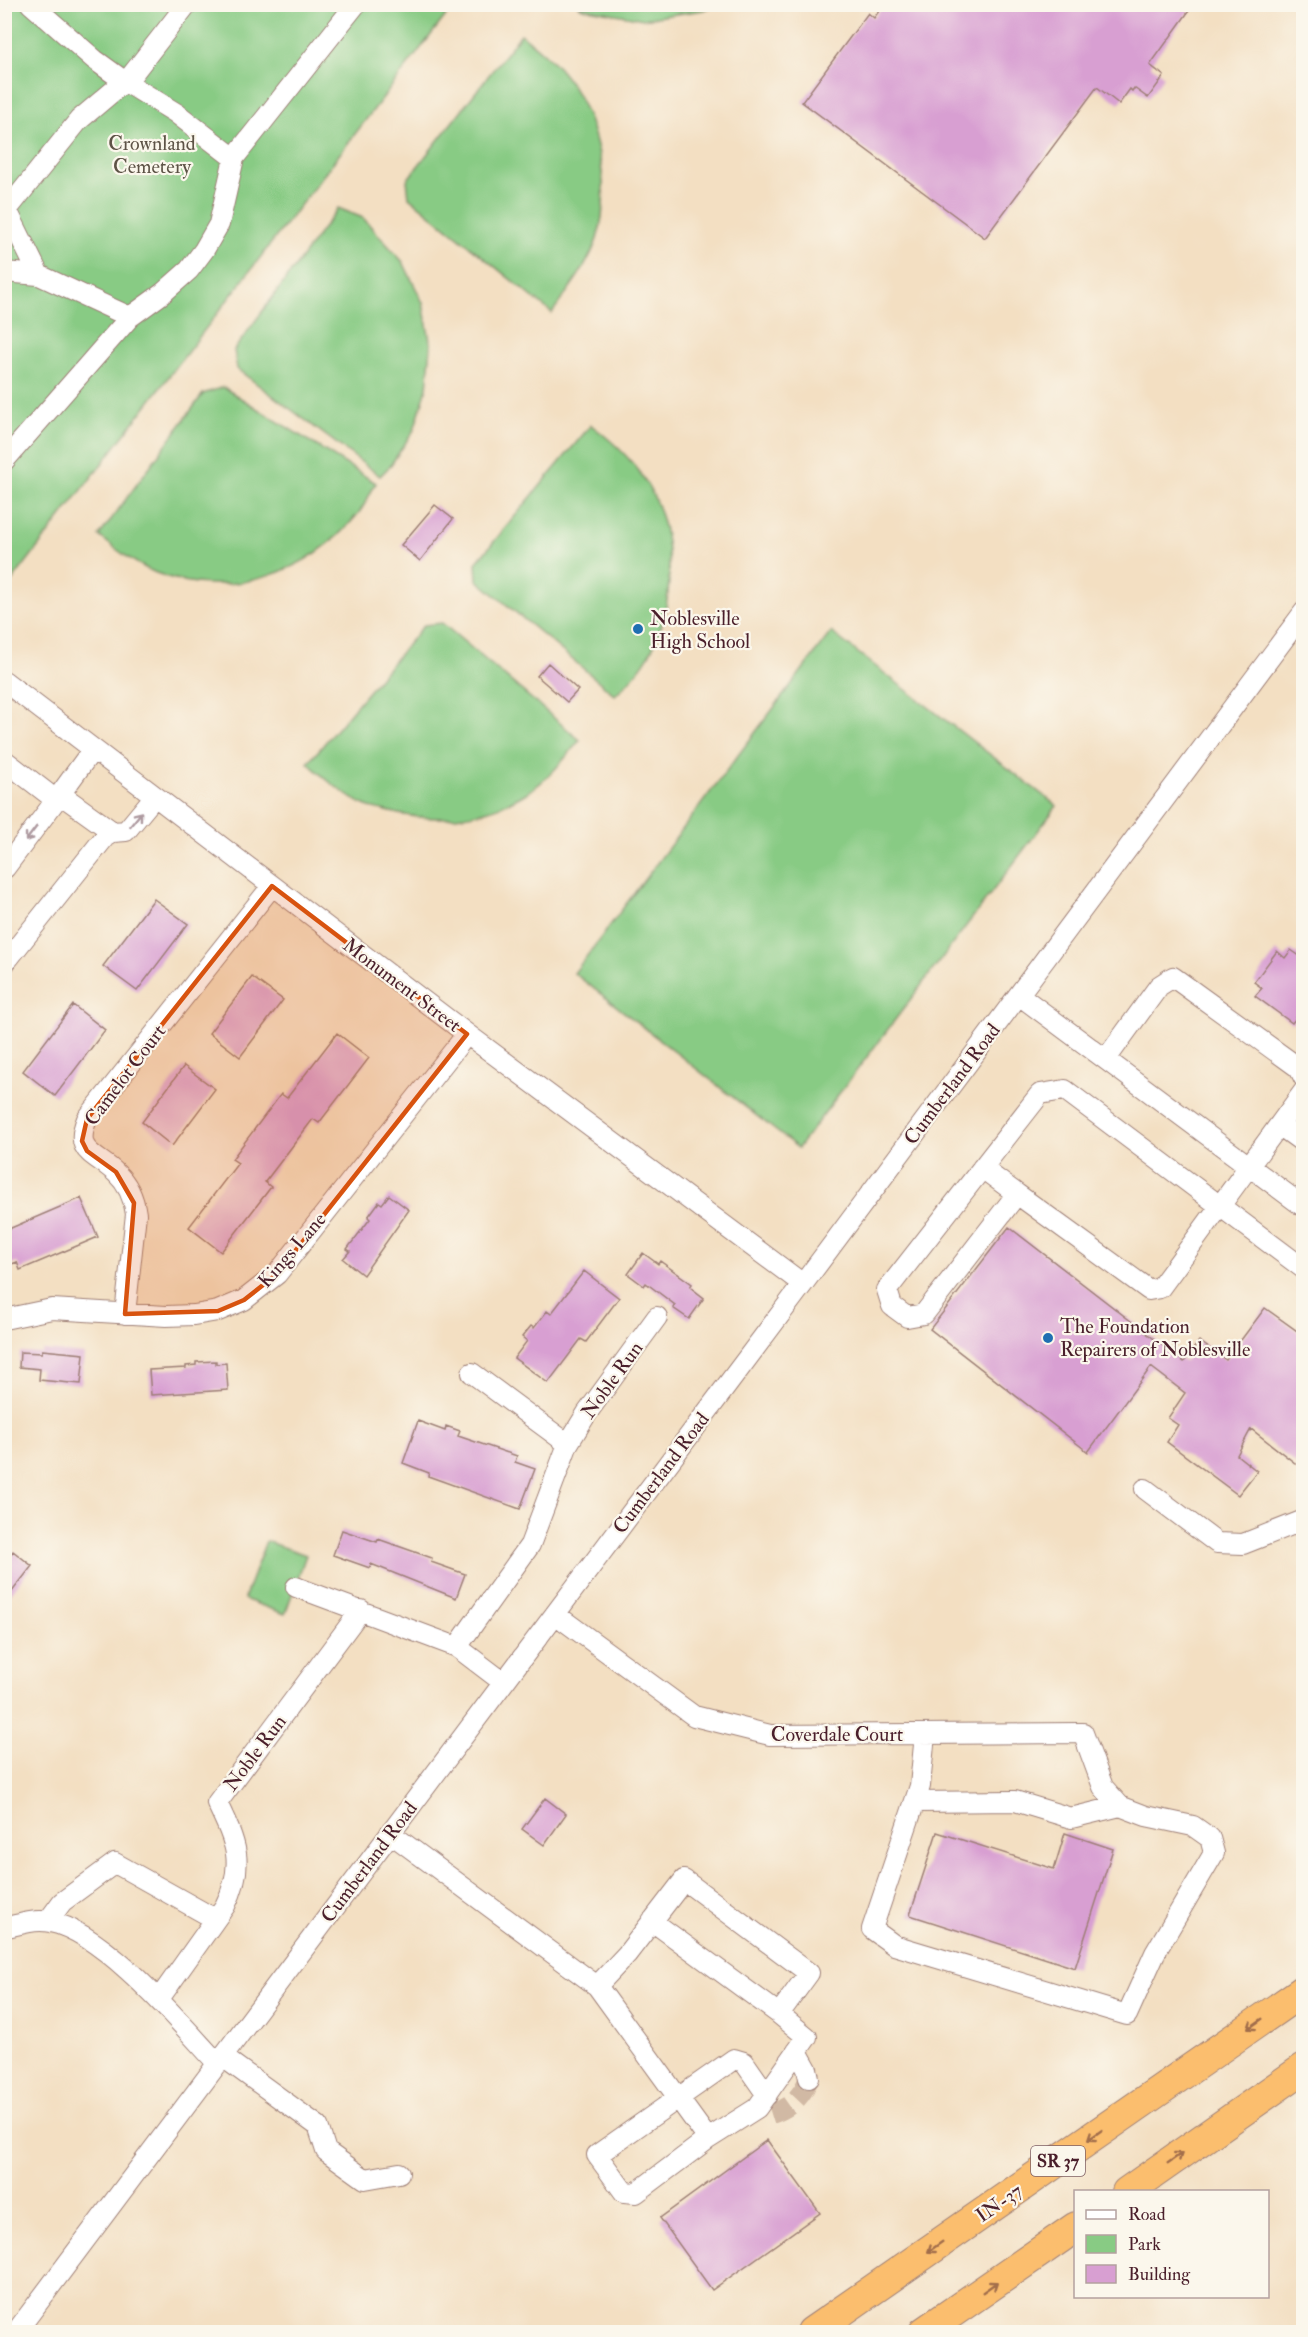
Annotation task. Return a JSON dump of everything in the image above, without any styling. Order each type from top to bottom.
[{"type":"highway","name":"IN-37","points":[[812,2332],[1304,1990]]},
{"type":"highway","points":[[1130,2190],[1304,2068]]},
{"type":"highway","points":[[924,2332],[1074,2228]]},
{"type":"street","points":[[31,4],[95,60],[176,113],[234,158]]},
{"type":"street","points":[[39,275],[6,210],[79,120],[143,63],[187,4]]},
{"type":"street","points":[[4,461],[130,317],[189,270],[219,224],[234,158],[314,60],[356,4]]},
{"type":"street","points":[[4,272],[39,275],[130,317]]},
{"type":"street","name":"Cumberland Road","points":[[16,2332],[1304,612]]},
{"type":"street","name":"Monument Street","points":[[4,681],[467,1034],[803,1284]]},
{"type":"street","points":[[5,868],[93,749]]},
{"type":"street","points":[[4,760],[113,832]]},
{"type":"street","points":[[4,964],[105,837],[113,832],[126,831],[154,796]]},
{"type":"street","name":"Camelot Court","points":[[125,1314],[136,1214],[134,1203],[129,1190],[116,1172],[87,1151],[82,1141],[82,1131],[87,1119],[272,886]]},
{"type":"street","points":[[1106,1059],[1159,986],[1173,977],[1299,1068],[1304,1078]]},
{"type":"street","points":[[1019,995],[1304,1207]]},
{"type":"street","name":"Kings Lane","points":[[4,1319],[52,1309],[125,1314],[194,1315],[218,1311],[244,1300],[278,1274],[467,1034]]},
{"type":"street","points":[[1017,1194],[924,1314],[907,1317],[892,1306],[887,1290],[1040,1094],[1065,1090],[1304,1269]]},
{"type":"street","points":[[982,1168],[1149,1290],[1160,1288],[1304,1091]]},
{"type":"street","points":[[1279,1125],[1304,1143]]},
{"type":"street","name":"Noble Run","points":[[457,1647],[530,1545],[568,1444],[587,1413],[657,1317]]},
{"type":"street","points":[[472,1373],[568,1444]]},
{"type":"street","points":[[1145,1489],[1217,1543],[1243,1544],[1300,1526]]},
{"type":"street","points":[[296,1587],[457,1647],[503,1682]]},
{"type":"street","name":"Noble Run","points":[[216,1919],[232,1892],[238,1862],[237,1849],[218,1803],[361,1610]]},
{"type":"street","name":"Coverdale Court","points":[[555,1614],[694,1716],[770,1735],[1083,1733],[1103,1787],[1120,1806]]},
{"type":"street","points":[[915,1802],[1015,1801],[1071,1818],[1120,1806],[1146,1816],[1193,1826],[1210,1838],[1214,1853],[1155,1953],[1127,2015],[894,1945],[872,1929],[920,1786],[926,1734]]},
{"type":"street","points":[[390,1833],[597,1986],[708,2139]]},
{"type":"street","points":[[48,1921],[62,1902],[115,1863],[216,1919],[159,1999]]},
{"type":"street","points":[[597,1986],[627,1954],[684,1880],[808,1973],[779,2014]]},
{"type":"street","points":[[4,1928],[19,1923],[48,1921],[68,1927],[87,1938],[159,1999],[220,2060],[318,2126],[326,2151],[365,2179],[399,2173]]},
{"type":"street","points":[[652,1921],[807,2037],[765,2106],[708,2139],[636,2193],[624,2192],[597,2155],[734,2059],[744,2062],[765,2106]]},
{"type":"street","points":[[797,2051],[807,2069],[809,2078]]},
{"type":"highlighted area","points":[[272,886],[467,1034],[277,1274],[244,1300],[218,1311],[125,1314],[134,1203],[116,1172],[87,1151],[82,1141],[87,1119]]},
{"type":"green space","name":"Crownland Cemetery","points":[[5,5],[454,5],[5,590]]},
{"type":"green space","points":[[577,5],[714,5],[703,10],[643,19]]},
{"type":"green space","points":[[521,34],[558,67],[571,84],[591,126],[602,172],[602,218],[597,239],[583,268],[552,313],[409,197],[407,180]]},
{"type":"green space","points":[[338,208],[363,218],[403,262],[423,303],[431,346],[427,388],[414,430],[390,466],[380,476],[237,369],[234,350]]},
{"type":"green space","points":[[223,387],[376,483],[360,511],[338,536],[316,553],[292,567],[266,577],[239,583],[211,584],[184,581],[148,569],[99,536],[203,394]]},
{"type":"green space","points":[[591,425],[624,454],[645,480],[658,508],[668,549],[668,593],[658,634],[643,664],[615,695],[477,580],[476,563]]},
{"type":"green space","points":[[442,623],[580,740],[536,787],[495,808],[441,818],[404,815],[366,806],[342,791],[308,763],[424,625]]},
{"type":"green space","points":[[831,632],[1057,806],[798,1148],[574,973]]},
{"type":"green space","points":[[266,1541],[306,1555],[285,1614],[244,1599]]},
{"type":"building","points":[[884,4],[1194,4],[1150,65],[1164,76],[1148,98],[1134,88],[1132,91],[1130,89],[1119,104],[1097,87],[985,238],[802,102],[868,13],[874,18]]},
{"type":"building","points":[[435,505],[453,519],[420,561],[401,545]]},
{"type":"building","points":[[548,663],[578,690],[567,702],[537,676]]},
{"type":"building","points":[[154,899],[188,924],[137,991],[103,966]]},
{"type":"building","points":[[1291,950],[1304,959],[1304,1022],[1297,1017],[1292,1023],[1255,996],[1262,988],[1254,982],[1277,951],[1285,958]]},
{"type":"building","points":[[252,977],[283,1000],[240,1057],[209,1033]]},
{"type":"building","points":[[73,1005],[105,1030],[55,1096],[23,1071]]},
{"type":"building","points":[[337,1033],[369,1058],[319,1123],[313,1119],[265,1182],[271,1187],[221,1252],[189,1227],[238,1163],[232,1159],[281,1094],[287,1098]]},
{"type":"building","points":[[184,1066],[215,1089],[172,1146],[142,1122]]},
{"type":"building","points":[[389,1195],[409,1210],[363,1275],[343,1259],[350,1251],[347,1249],[370,1219],[368,1217],[379,1202],[382,1204]]},
{"type":"building","points":[[81,1198],[98,1237],[20,1270],[17,1262],[4,1267],[4,1231]]},
{"type":"building","name":"The Foundation Repairers of Noblesville","points":[[1009,1227],[1184,1362],[1199,1341],[1226,1360],[1265,1308],[1304,1336],[1304,1470],[1251,1429],[1237,1455],[1257,1471],[1238,1495],[1167,1442],[1178,1425],[1168,1418],[1185,1393],[1151,1367],[1088,1452],[930,1329]]},
{"type":"building","points":[[643,1253],[658,1264],[660,1261],[692,1284],[690,1287],[704,1298],[689,1319],[673,1308],[675,1305],[646,1283],[644,1286],[628,1274]]},
{"type":"building","points":[[584,1271],[619,1298],[586,1342],[581,1339],[548,1383],[514,1358],[527,1341],[522,1337],[531,1326],[534,1328],[547,1311],[551,1314]]},
{"type":"building","points":[[42,1350],[84,1354],[81,1384],[39,1380],[40,1369],[19,1367],[20,1352],[42,1353]]},
{"type":"building","points":[[216,1361],[216,1364],[226,1363],[228,1390],[151,1395],[149,1370],[186,1368],[186,1366],[196,1365],[196,1362]]},
{"type":"building","points":[[418,1421],[445,1431],[446,1426],[460,1431],[458,1436],[517,1456],[515,1462],[535,1469],[520,1509],[428,1476],[429,1473],[403,1463]]},
{"type":"building","points":[[342,1530],[377,1542],[378,1539],[432,1558],[431,1562],[465,1574],[456,1598],[371,1564],[370,1568],[333,1555]]},
{"type":"building","points":[[13,1551],[32,1566],[4,1602],[4,1563]]},
{"type":"building","points":[[545,1798],[566,1814],[544,1845],[522,1829]]},
{"type":"building","points":[[937,1832],[1054,1869],[1065,1833],[1113,1849],[1075,1968],[910,1915]]},
{"type":"building","points":[[767,2140],[820,2213],[712,2290],[660,2218]]},
{"type":"tunnel","points":[[771,2114],[784,2109],[794,2101],[803,2091],[809,2078]]},
{"type":"place","name":"Noblesville High School","points":[[638,629]]},
{"type":"place","name":"The Foundation Repairers of Noblesville","points":[[1048,1338]]}]
